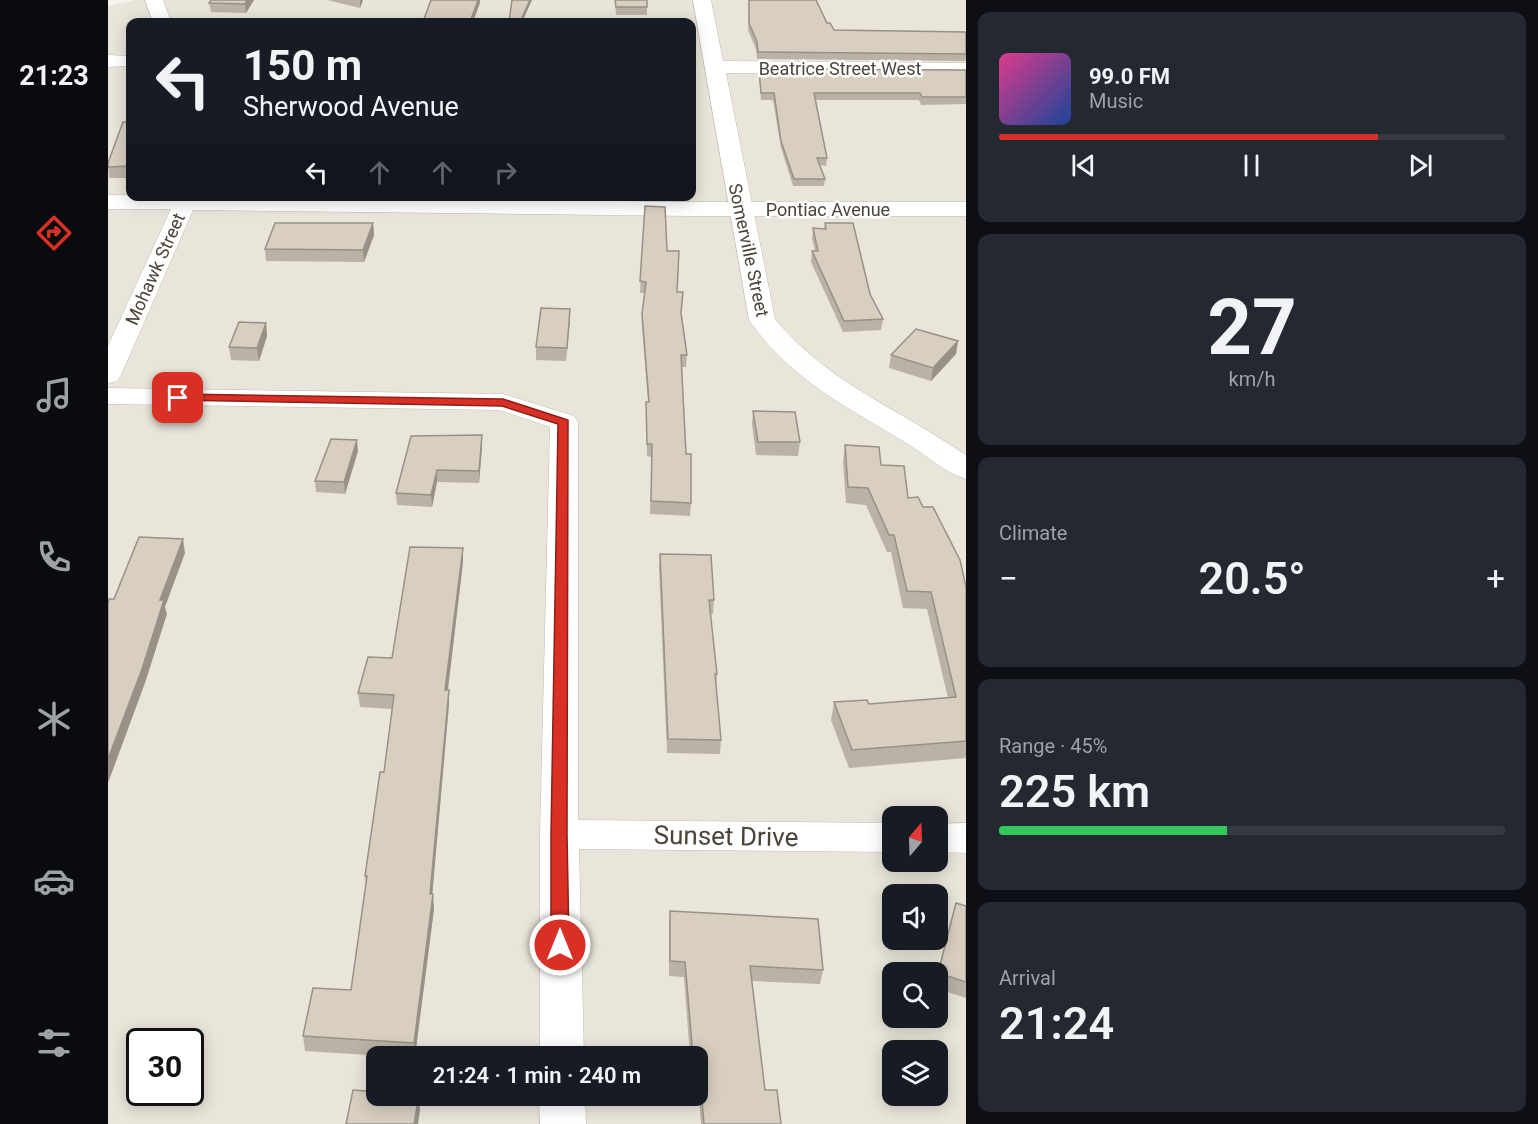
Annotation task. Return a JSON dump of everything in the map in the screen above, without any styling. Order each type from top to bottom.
[{"type":"street","points":[[154,0],[161,18]]},
{"type":"street","name":"Somerville Street","points":[[702,0],[757,305],[762,320],[779,345],[809,372],[920,437],[966,470]]},
{"type":"street","points":[[108,61],[126,61]]},
{"type":"street","name":"Beatrice Street West","points":[[714,67],[966,69]]},
{"type":"street","name":"Pontiac Avenue","points":[[108,202],[147,201]]},
{"type":"street","name":"Mohawk Street","points":[[108,375],[186,201]]},
{"type":"street","name":"Pontiac Avenue","points":[[248,201],[740,209],[966,209]]},
{"type":"street","points":[[108,396],[503,402],[564,422],[559,834],[562,1046]]},
{"type":"street","name":"Sunset Drive","points":[[559,834],[882,838]]},
{"type":"street","points":[[948,838],[966,838]]},
{"type":"street","points":[[562,1106],[562,1124]]},
{"type":"shaded area","points":[[135,0],[966,0],[966,1124],[108,1124],[108,6]]},
{"type":"building","points":[[211,0],[247,0],[245,4],[209,3]]},
{"type":"building","points":[[431,0],[478,0],[471,18],[424,18]]},
{"type":"building","points":[[512,0],[530,0],[522,18],[510,18]]},
{"type":"building","points":[[615,0],[647,0],[647,7],[616,7]]},
{"type":"building","points":[[749,0],[816,0],[827,23],[830,23],[834,30],[966,32],[966,54],[758,52],[757,42],[749,23]]},
{"type":"building","points":[[759,69],[966,70],[966,97],[922,97],[920,93],[814,93],[827,158],[817,158],[825,179],[794,179],[781,141],[774,93],[761,93]]},
{"type":"building","points":[[123,122],[126,122],[126,166],[108,167]]},
{"type":"building","points":[[645,206],[665,207],[667,251],[679,251],[677,292],[683,292],[681,313],[687,355],[681,355],[686,454],[691,454],[691,503],[651,501],[652,444],[647,444],[646,402],[649,402],[642,314],[646,282],[640,281]]},
{"type":"building","points":[[275,223],[373,223],[363,250],[265,249]]},
{"type":"building","points":[[825,223],[853,223],[870,294],[883,319],[844,321],[812,251],[818,251],[813,228],[826,229]]},
{"type":"building","points":[[541,308],[570,309],[567,348],[536,347]]},
{"type":"building","points":[[239,322],[266,323],[257,348],[229,347]]},
{"type":"building","points":[[916,329],[958,341],[933,368],[891,355]]},
{"type":"building","points":[[753,411],[795,412],[800,442],[758,442]]},
{"type":"building","points":[[482,435],[479,471],[437,470],[431,495],[396,493],[411,436]]},
{"type":"building","points":[[331,439],[357,440],[344,482],[315,481]]},
{"type":"building","points":[[845,445],[879,447],[881,465],[904,466],[908,498],[918,497],[923,507],[933,507],[960,560],[966,587],[966,741],[852,750],[834,702],[867,700],[869,704],[956,697],[931,592],[907,591],[894,535],[889,535],[868,488],[848,487]]},
{"type":"building","points":[[139,537],[183,539],[160,600],[164,600],[142,669],[108,759],[108,603],[109,599],[114,599]]},
{"type":"building","points":[[410,547],[463,548],[445,690],[449,690],[430,894],[433,894],[414,1043],[303,1036],[313,988],[351,990],[380,772],[384,772],[394,695],[358,693],[368,657],[392,658]]},
{"type":"building","points":[[660,554],[711,555],[714,600],[709,600],[721,740],[668,739]]},
{"type":"building","points":[[956,903],[966,906],[966,982],[948,976],[948,962],[941,962],[944,950],[948,950],[948,934]]},
{"type":"building","points":[[670,911],[818,919],[823,970],[750,966],[765,1090],[777,1090],[781,1124],[704,1124],[702,1106],[708,1106],[708,1046],[692,1046],[685,962],[670,961]]},
{"type":"building","points":[[353,1090],[366,1091],[366,1106],[417,1106],[414,1124],[346,1124]]},
{"type":"route","points":[[178,398],[503,402],[564,422],[559,834],[560,945]]}]
